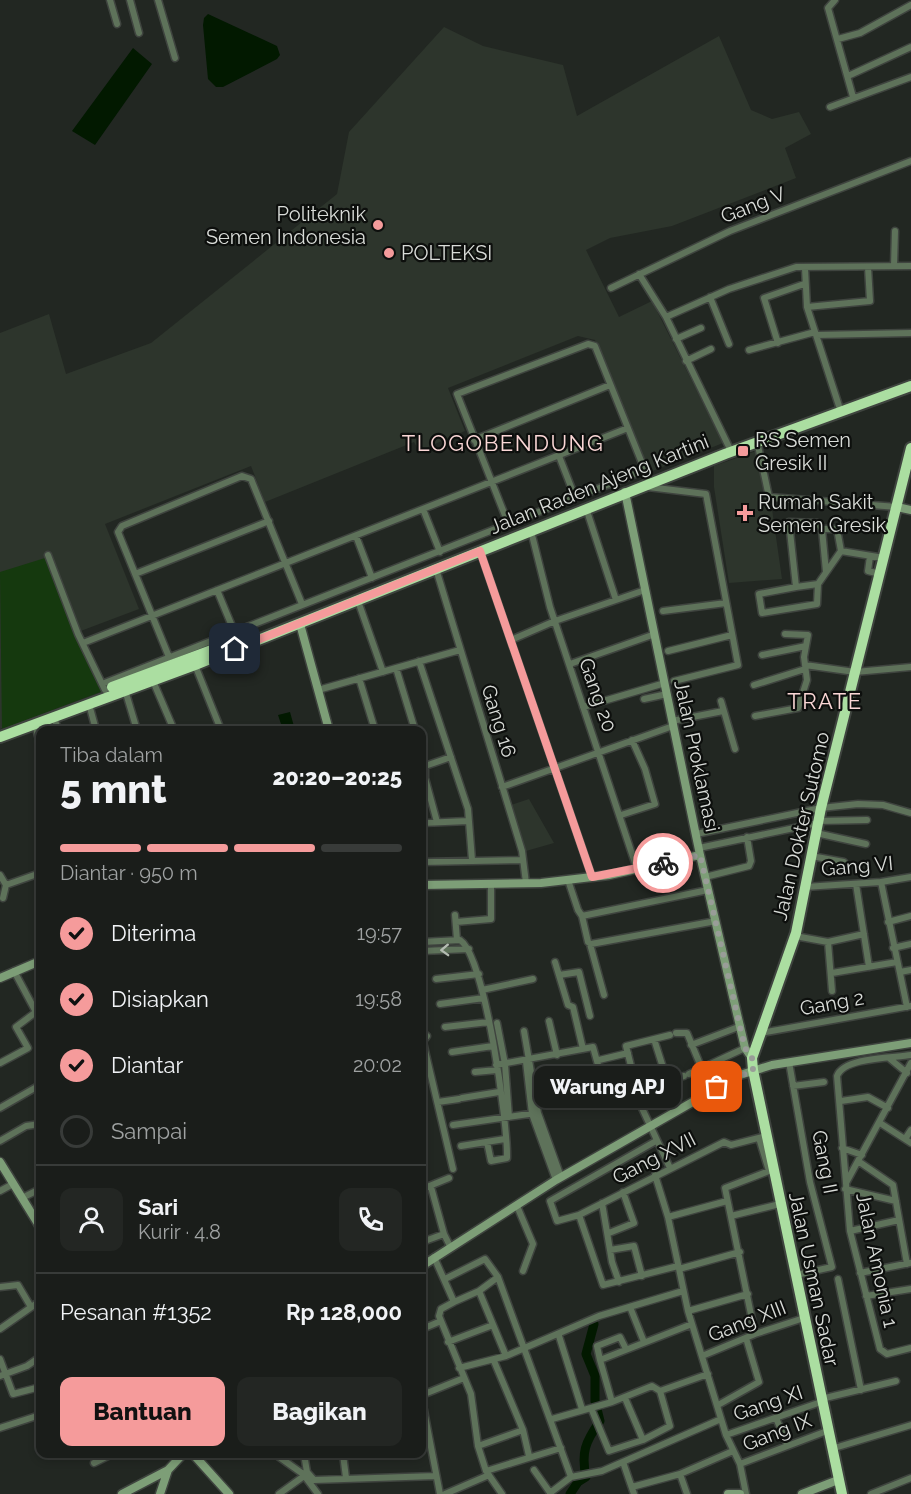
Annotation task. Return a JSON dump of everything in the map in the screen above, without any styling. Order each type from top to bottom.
[{"type":"highway","name":"Jalan Raden Ajeng Kartini","points":[[332,608],[358,601],[626,492],[645,478],[757,441],[839,406],[911,380]]},
{"type":"highway","name":"Jalan Raden Ajeng Kartini","points":[[0,730],[104,687],[320,613],[645,478],[729,447],[911,386]]},
{"type":"highway","name":"Jalan Dokter Sutomo","points":[[753,1070],[752,1058],[759,1033],[795,936],[821,808],[911,448]]},
{"type":"highway","name":"Jalan Raden Ajeng Kartini","points":[[0,737],[195,665],[300,624],[320,613]]},
{"type":"highway","name":"Jalan Usman Sadar","points":[[753,1070],[762,1137],[780,1204],[842,1494]]},
{"type":"main road","name":"Jalan Proklamasi","points":[[626,492],[654,634],[669,682],[667,694],[699,852],[745,1048],[752,1058]]},
{"type":"main road","points":[[897,507],[911,510]]},
{"type":"main road","points":[[300,624],[328,726]]},
{"type":"main road","points":[[426,885],[526,884],[568,880],[637,869],[699,852]]},
{"type":"main road","points":[[0,978],[36,963]]},
{"type":"main road","points":[[426,1263],[648,1126],[753,1070],[789,1062],[911,1043]]},
{"type":"main road","points":[[0,1162],[36,1217]]},
{"type":"main road","points":[[122,1494],[168,1470],[178,1458]]},
{"type":"main road","points":[[198,1458],[229,1494]]},
{"type":"main road","points":[[150,1480],[160,1494],[168,1470]]},
{"type":"main road","points":[[802,1494],[838,1480]]},
{"type":"main road","points":[[728,1494],[740,1494]]},
{"type":"street","points":[[110,0],[117,24]]},
{"type":"street","points":[[130,0],[139,33]]},
{"type":"street","points":[[158,0],[175,58]]},
{"type":"street","points":[[835,0],[828,8],[853,98]]},
{"type":"street","points":[[838,39],[860,33],[911,5]]},
{"type":"street","points":[[848,76],[911,46]]},
{"type":"street","points":[[830,107],[911,77]]},
{"type":"street","name":"Gang V","points":[[611,288],[730,231],[911,161]]},
{"type":"street","points":[[894,266],[895,231]]},
{"type":"street","points":[[666,317],[710,297],[796,267],[911,266]]},
{"type":"street","points":[[807,307],[870,302],[868,267]]},
{"type":"street","points":[[805,268],[804,284],[807,307],[839,406]]},
{"type":"street","points":[[639,274],[666,317],[729,447]]},
{"type":"street","points":[[778,343],[765,297],[804,284]]},
{"type":"street","points":[[710,297],[729,344]]},
{"type":"street","points":[[676,339],[701,328]]},
{"type":"street","points":[[749,351],[815,333],[911,333]]},
{"type":"street","points":[[508,523],[456,396],[459,391],[588,344],[595,346],[628,428],[645,478]]},
{"type":"street","points":[[687,361],[711,349]]},
{"type":"street","points":[[474,440],[610,385]]},
{"type":"street","points":[[83,643],[628,428]]},
{"type":"street","points":[[757,441],[767,496],[897,507]]},
{"type":"street","points":[[559,456],[575,497]]},
{"type":"street","points":[[169,657],[118,534],[120,528],[242,476],[251,479],[302,604]]},
{"type":"street","points":[[48,555],[83,643],[104,687],[169,657],[575,497],[645,478],[706,494],[738,665],[583,707]]},
{"type":"street","points":[[586,508],[616,600]]},
{"type":"street","points":[[423,509],[440,552]]},
{"type":"street","points":[[135,574],[269,520]]},
{"type":"street","points":[[796,587],[789,522],[818,523],[822,529],[826,572]]},
{"type":"street","points":[[818,584],[759,594],[762,613],[818,603],[818,584],[841,551],[836,529],[822,529]]},
{"type":"street","name":"Gang 20","points":[[531,531],[555,621],[637,869]]},
{"type":"street","points":[[356,536],[372,578]]},
{"type":"street","points":[[480,551],[592,877]]},
{"type":"street","points":[[841,551],[884,558]]},
{"type":"street","points":[[870,556],[868,571],[880,574]]},
{"type":"street","name":"Gang 16","points":[[436,569],[523,860],[526,884]]},
{"type":"street","points":[[217,590],[234,631]]},
{"type":"street","points":[[510,640],[555,621],[645,590]]},
{"type":"street","points":[[358,601],[383,672]]},
{"type":"street","points":[[663,611],[726,603]]},
{"type":"street","points":[[570,664],[654,634]]},
{"type":"street","points":[[668,651],[732,634]]},
{"type":"street","points":[[755,716],[798,708],[807,680],[805,667],[808,635],[784,634]]},
{"type":"street","points":[[762,655],[806,646]]},
{"type":"street","points":[[318,690],[460,650]]},
{"type":"street","points":[[419,661],[468,809],[472,860]]},
{"type":"street","points":[[195,665],[219,726]]},
{"type":"street","points":[[754,685],[805,667],[855,672],[911,667]]},
{"type":"street","points":[[396,668],[414,726]]},
{"type":"street","points":[[359,678],[374,726]]},
{"type":"street","points":[[153,681],[172,726]]},
{"type":"street","points":[[125,690],[136,726]]},
{"type":"street","points":[[644,699],[667,694]]},
{"type":"street","points":[[721,701],[735,749]]},
{"type":"street","points":[[89,704],[95,726]]},
{"type":"street","points":[[502,787],[555,770],[673,723],[723,711]]},
{"type":"street","points":[[54,717],[57,726]]},
{"type":"street","points":[[35,724],[36,728]]},
{"type":"street","points":[[621,815],[655,803],[645,769],[632,740]]},
{"type":"street","points":[[426,766],[451,757]]},
{"type":"street","points":[[426,782],[437,822]]},
{"type":"street","points":[[696,834],[821,808],[871,803],[911,813]]},
{"type":"street","points":[[699,852],[747,837],[867,820]]},
{"type":"street","points":[[426,823],[468,821]]},
{"type":"street","points":[[817,826],[866,844]]},
{"type":"street","points":[[705,877],[749,866],[751,861],[747,837]]},
{"type":"street","points":[[811,856],[844,862]]},
{"type":"street","points":[[426,862],[523,860]]},
{"type":"street","points":[[6,885],[36,874]]},
{"type":"street","points":[[0,875],[6,885],[3,898]]},
{"type":"street","name":"Gang VI","points":[[805,886],[881,882],[911,877]]},
{"type":"street","points":[[568,880],[582,916],[604,995]]},
{"type":"street","points":[[881,882],[893,948],[909,1006]]},
{"type":"street","points":[[457,940],[455,918],[491,920],[491,884]]},
{"type":"street","points":[[856,884],[869,968]]},
{"type":"street","points":[[582,916],[708,890]]},
{"type":"street","points":[[888,922],[911,916]]},
{"type":"street","points":[[590,944],[716,921]]},
{"type":"street","points":[[795,936],[828,942],[864,934]]},
{"type":"street","points":[[426,942],[457,940],[470,949],[479,974],[489,1022],[499,1092],[506,1117]]},
{"type":"street","points":[[828,942],[832,992]]},
{"type":"street","points":[[893,948],[911,944]]},
{"type":"street","points":[[426,951],[470,949]]},
{"type":"street","points":[[555,962],[568,1005],[573,1008],[583,1049]]},
{"type":"street","points":[[832,973],[897,962]]},
{"type":"street","points":[[900,972],[911,970]]},
{"type":"street","points":[[14,971],[36,1010]]},
{"type":"street","points":[[559,975],[579,972],[590,1016]]},
{"type":"street","points":[[436,979],[479,974]]},
{"type":"street","points":[[482,990],[533,979]]},
{"type":"street","points":[[440,1004],[484,998]]},
{"type":"street","name":"Gang 2","points":[[759,1033],[909,1006]]},
{"type":"street","points":[[0,1064],[28,1048],[16,1028],[36,1014]]},
{"type":"street","points":[[549,1021],[557,1055]]},
{"type":"street","points":[[445,1027],[489,1022]]},
{"type":"street","points":[[487,1142],[490,1161],[507,1158],[505,1064],[497,1023]]},
{"type":"street","points":[[691,1045],[741,1026]]},
{"type":"street","points":[[525,1031],[535,1114],[559,1179]]},
{"type":"street","points":[[670,1168],[648,1126],[639,1100],[627,1044],[686,1032],[702,1069]]},
{"type":"street","points":[[654,1039],[667,1080]]},
{"type":"street","points":[[452,1052],[493,1046]]},
{"type":"street","points":[[475,1072],[594,1047],[609,1105],[639,1100]]},
{"type":"street","points":[[636,1088],[686,1075],[745,1048]]},
{"type":"street","points":[[598,1060],[628,1053]]},
{"type":"street","name":"Jalan Amonia 1","points":[[911,1055],[854,1062],[843,1068],[837,1076],[841,1101],[842,1148],[850,1231],[866,1296],[882,1353],[911,1348]]},
{"type":"street","points":[[426,1057],[453,1169]]},
{"type":"street","points":[[889,1058],[907,1073]]},
{"type":"street","name":"Gang II","points":[[789,1062],[810,1182],[832,1267],[795,1275]]},
{"type":"street","points":[[896,1202],[845,1187],[911,1063]]},
{"type":"street","points":[[794,1086],[824,1082]]},
{"type":"street","points":[[0,1108],[36,1087]]},
{"type":"street","points":[[438,1102],[499,1092]]},
{"type":"street","points":[[841,1101],[868,1097],[888,1108]]},
{"type":"street","points":[[453,1125],[535,1114]]},
{"type":"street","points":[[880,1123],[908,1141],[911,1130]]},
{"type":"street","points":[[0,1141],[26,1126],[36,1125]]},
{"type":"street","points":[[755,1334],[740,1252],[725,1188],[769,1171],[762,1137]]},
{"type":"street","name":"Gang XVII","points":[[656,1141],[550,1201],[558,1221],[579,1215],[724,1142],[730,1146],[762,1137]]},
{"type":"street","points":[[461,1146],[505,1139]]},
{"type":"street","points":[[842,1148],[860,1158],[890,1181],[909,1264],[860,1273]]},
{"type":"street","points":[[655,1175],[668,1217],[688,1311],[726,1435],[740,1464],[746,1494]]},
{"type":"street","points":[[426,1188],[449,1178]]},
{"type":"street","points":[[0,1191],[13,1184]]},
{"type":"street","points":[[431,1186],[444,1234],[451,1248]]},
{"type":"street","points":[[22,1198],[36,1191]]},
{"type":"street","points":[[609,1233],[633,1223],[623,1192]]},
{"type":"street","points":[[668,1217],[727,1201]]},
{"type":"street","points":[[602,1203],[609,1233],[610,1250],[619,1282]]},
{"type":"street","points":[[731,1216],[780,1204]]},
{"type":"street","points":[[517,1206],[532,1243],[523,1271]]},
{"type":"street","points":[[579,1215],[603,1284],[740,1252]]},
{"type":"street","points":[[850,1231],[899,1220]]},
{"type":"street","points":[[426,1241],[444,1234]]},
{"type":"street","points":[[610,1250],[634,1246],[642,1276]]},
{"type":"street","points":[[434,1257],[454,1302]]},
{"type":"street","points":[[445,1279],[485,1259],[498,1276],[552,1419],[571,1477]]},
{"type":"street","points":[[498,1276],[479,1291],[454,1302],[439,1312],[448,1342],[471,1394],[478,1446],[488,1473],[502,1494]]},
{"type":"street","points":[[838,1280],[861,1390]]},
{"type":"street","points":[[0,1287],[18,1285],[31,1307]]},
{"type":"street","points":[[866,1296],[911,1289]]},
{"type":"street","points":[[479,1291],[507,1356]]},
{"type":"street","points":[[459,1368],[507,1356],[559,1336],[599,1316],[683,1291]]},
{"type":"street","points":[[688,1311],[748,1294]]},
{"type":"street","points":[[0,1329],[36,1304]]},
{"type":"street","points":[[630,1307],[644,1342]]},
{"type":"street","name":"Gang XIII","points":[[702,1356],[755,1334],[804,1318]]},
{"type":"street","points":[[426,1328],[441,1322]]},
{"type":"street","points":[[600,1360],[692,1324]]},
{"type":"street","points":[[448,1342],[493,1325]]},
{"type":"street","points":[[559,1336],[582,1409]]},
{"type":"street","points":[[612,1402],[597,1346],[620,1337],[626,1349]]},
{"type":"street","points":[[718,1405],[759,1382],[746,1338]]},
{"type":"street","points":[[0,1359],[3,1375],[14,1395],[36,1388]]},
{"type":"street","points":[[3,1375],[36,1359]]},
{"type":"street","points":[[494,1360],[523,1430],[529,1456]]},
{"type":"street","points":[[660,1391],[708,1374]]},
{"type":"street","points":[[426,1392],[464,1378]]},
{"type":"street","name":"Gang XI","points":[[726,1435],[821,1401],[897,1381]]},
{"type":"street","points":[[552,1419],[625,1398],[652,1386],[660,1391],[670,1425],[643,1440],[608,1450],[592,1408]]},
{"type":"street","points":[[625,1398],[643,1440]]},
{"type":"street","points":[[0,1428],[36,1416]]},
{"type":"street","points":[[776,1418],[787,1444]]},
{"type":"street","points":[[534,1470],[550,1493],[571,1477],[580,1474],[588,1476],[721,1419]]},
{"type":"street","points":[[831,1449],[911,1425]]},
{"type":"street","points":[[478,1446],[523,1430]]},
{"type":"street","name":"Gang IX","points":[[740,1464],[787,1444],[827,1431]]},
{"type":"street","points":[[426,1438],[439,1494]]},
{"type":"street","points":[[445,1494],[529,1456],[561,1448]]},
{"type":"street","points":[[623,1462],[633,1491],[733,1451]]},
{"type":"street","points":[[94,1463],[104,1458]]},
{"type":"street","points":[[281,1458],[314,1480],[436,1476]]},
{"type":"street","points":[[303,1458],[305,1474],[318,1494]]},
{"type":"street","points":[[344,1458],[346,1478]]},
{"type":"street","points":[[279,1494],[305,1474]]},
{"type":"street","points":[[680,1474],[687,1494]]},
{"type":"street","points":[[871,1494],[911,1478]]},
{"type":"street","points":[[461,1487],[465,1494]]},
{"type":"shaded area","points":[[208,14],[277,46],[280,55],[277,59],[223,87],[216,87],[208,79],[203,25],[204,18]]},
{"type":"shaded area","points":[[444,27],[483,46],[563,65],[577,116],[719,36],[751,110],[772,119],[799,112],[811,134],[785,148],[796,178],[672,226],[610,238],[586,250],[619,317],[652,301],[723,443],[650,472],[595,340],[578,336],[448,388],[465,431],[419,451],[414,442],[265,502],[251,466],[105,524],[139,609],[78,632],[103,691],[0,729],[0,333],[49,314],[66,374],[151,343],[337,194],[349,132]]},
{"type":"shaded area","points":[[133,48],[152,64],[95,145],[72,131]]},
{"type":"shaded area","name":"Rumah Sakit Semen Gresik","points":[[759,450],[770,495],[782,579],[729,583],[714,487],[714,466]]},
{"type":"shaded area","points":[[290,712],[294,726],[282,726],[278,715]]},
{"type":"shaded area","points":[[529,799],[554,843],[526,851],[511,805]]},
{"type":"green space","points":[[45,558],[103,691],[2,729],[0,572]]},
{"type":"waterway","points":[[570,1494],[578,1482],[586,1477],[584,1454],[591,1435],[600,1421],[595,1401],[595,1376],[586,1354],[594,1324]]},
{"type":"way so far","points":[[663,863],[700,855],[745,1048],[752,1058],[753,1070],[717,1087]]},
{"type":"place","name":"Politeknik Semen Indonesia","points":[[378,225]]},
{"type":"place","name":"POLTEKSI","points":[[389,253]]},
{"type":"place","name":"RS Semen Gresik II","points":[[743,451]]},
{"type":"place","name":"Rumah Sakit Semen Gresik","points":[[745,513]]},
{"type":"place","name":"Warung APJ","points":[[717,1087]]},
{"type":"district","name":"TLOGOBENDUNG","points":[[503,443]]},
{"type":"district","name":"TRATE","points":[[825,701]]},
{"type":"route","points":[[235,649],[480,551],[592,877],[663,863]]}]
